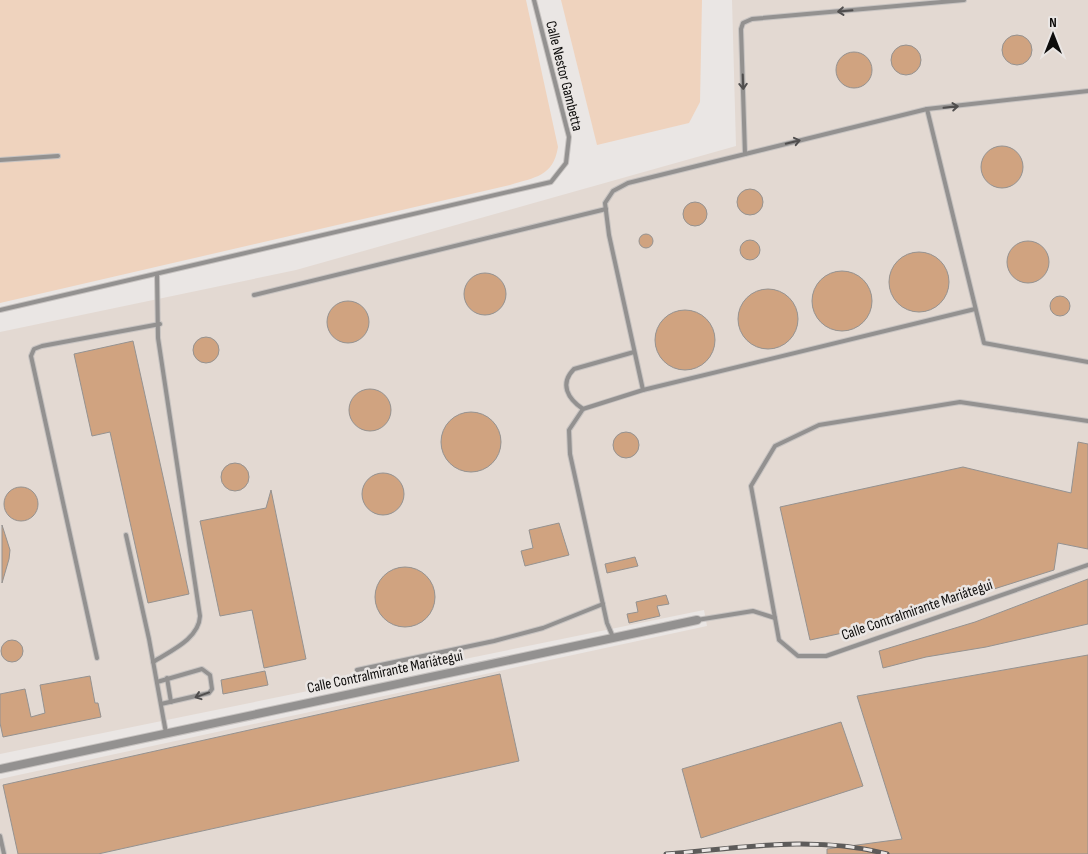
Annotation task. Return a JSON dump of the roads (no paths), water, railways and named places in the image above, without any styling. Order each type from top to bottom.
[{"type":"street","name":"Calle Contralmirante Mariátegui","points":[[0,769],[697,620]]},
{"type":"lane","name":"Calle Nestor Gambetta","points":[[156,274],[552,182],[566,163],[568,137],[534,0]]},
{"type":"lane","points":[[745,154],[741,29],[743,24],[752,19],[964,0]]},
{"type":"lane","points":[[643,390],[609,234],[605,203],[613,191],[628,183],[927,110],[1088,91]]},
{"type":"lane","points":[[927,110],[984,343],[1088,362]]},
{"type":"lane","points":[[0,160],[58,156]]},
{"type":"lane","points":[[254,295],[606,209]]},
{"type":"lane","points":[[0,310],[156,274],[160,324],[158,338],[200,616],[199,626],[194,634],[153,662]]},
{"type":"lane","points":[[613,637],[603,604],[570,454],[569,430],[583,409],[643,390],[975,309]]},
{"type":"lane","points":[[97,658],[31,356],[34,349],[42,346],[160,324]]},
{"type":"lane","points":[[583,409],[572,402],[567,395],[565,385],[567,376],[574,369],[634,352]]},
{"type":"lane","name":"Calle Contralmirante Mariátegui","points":[[1088,421],[960,402],[819,425],[776,446],[751,486],[779,640],[798,656],[826,656],[1088,565]]},
{"type":"lane","points":[[126,535],[166,733]]},
{"type":"lane","points":[[357,670],[510,637],[543,628],[603,604]]},
{"type":"lane","name":"Calle Contralmirante Mariátegui","points":[[697,620],[753,611],[775,618]]},
{"type":"lane","points":[[157,682],[202,669],[210,675],[212,681],[212,688],[209,693],[161,704]]},
{"type":"lane","points":[[167,678],[171,702]]},
{"type":"lane","points":[[0,836],[4,854]]},
{"type":"railway","points":[[666,854],[749,846],[805,844],[860,848],[887,854]]}]
